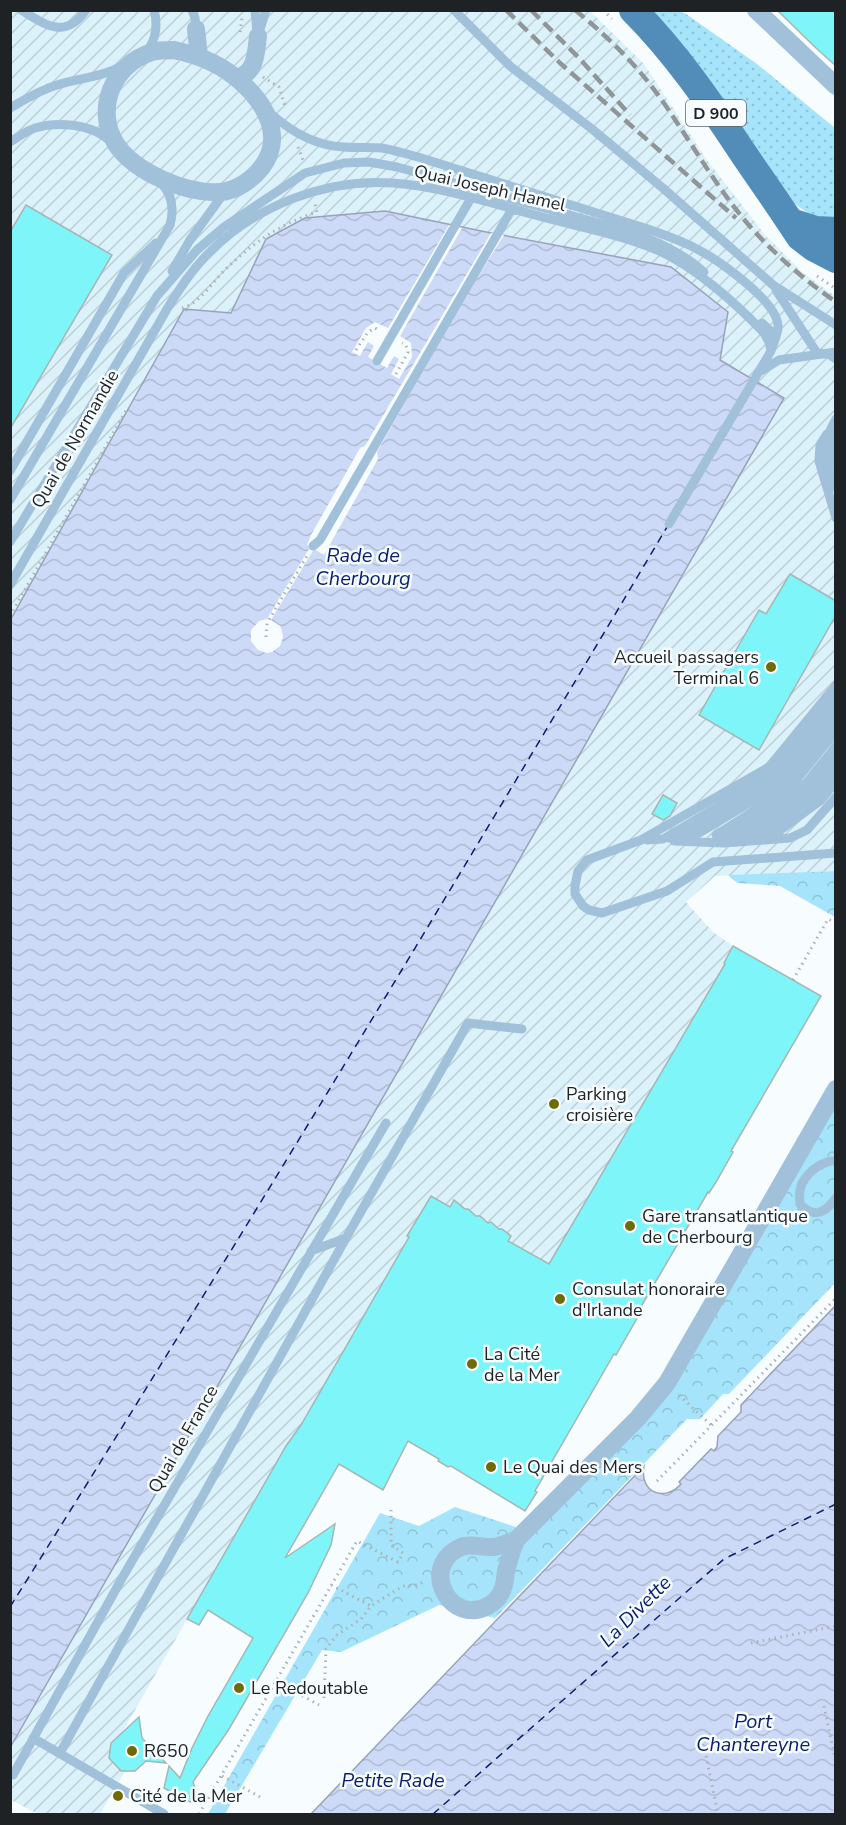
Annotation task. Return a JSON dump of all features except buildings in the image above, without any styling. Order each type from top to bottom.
[{"type":"main road","name":"D 900","points":[[633,10],[685,69],[800,237],[836,259]]},
{"type":"main road","points":[[790,222],[816,230],[836,231]]},
{"type":"street","points":[[756,10],[836,86]]},
{"type":"street","points":[[196,16],[200,57]]},
{"type":"street","points":[[236,78],[251,70],[256,55],[258,36]]},
{"type":"street","points":[[174,50],[200,57],[236,78],[251,91],[262,106],[272,127],[272,144],[267,161],[257,174],[244,184],[226,191],[192,190],[165,180],[138,165],[123,153],[111,132],[108,121],[107,103],[112,84],[122,71],[139,58],[153,52],[174,50]]},
{"type":"street","points":[[516,1540],[493,1547],[464,1546],[448,1556],[441,1571],[440,1582],[449,1600],[458,1606],[472,1610],[493,1603],[504,1584],[516,1540],[638,1418],[667,1383],[836,1089]]},
{"type":"lane","points":[[21,10],[42,23],[58,28],[73,24],[86,10]]},
{"type":"lane","points":[[10,108],[58,84],[86,80],[110,72],[139,58],[150,47],[154,38],[156,17],[154,10]]},
{"type":"lane","points":[[258,36],[261,10]]},
{"type":"lane","points":[[454,10],[510,66],[592,129],[773,285],[836,325]]},
{"type":"lane","points":[[262,106],[285,126],[306,138],[342,147],[384,148],[418,157],[683,242],[758,293],[774,314],[779,327],[771,351],[669,524]]},
{"type":"lane","points":[[10,142],[28,131],[50,124],[89,127],[105,135],[123,153]]},
{"type":"lane","points":[[157,296],[197,250],[224,227],[305,173],[344,163],[369,162],[439,177],[634,233],[663,244],[701,268],[776,336]]},
{"type":"lane","points":[[10,500],[165,235],[172,217],[172,201],[164,186],[138,165]]},
{"type":"lane","name":"Quai Joseph Hamel","points":[[167,309],[186,279],[211,251],[243,224],[300,195],[322,189],[370,183],[394,183],[471,198],[639,243],[681,262],[701,276],[758,326],[769,342],[771,351]]},
{"type":"lane","points":[[10,542],[190,240],[226,191]]},
{"type":"lane","points":[[377,361],[471,198]]},
{"type":"lane","points":[[313,546],[320,540],[512,209]]},
{"type":"lane","points":[[10,471],[124,273],[165,235]]},
{"type":"lane","points":[[773,285],[817,353]]},
{"type":"lane","name":"Quai de Normandie","points":[[10,585],[167,309]]},
{"type":"lane","points":[[756,376],[779,360],[817,353],[834,354]]},
{"type":"lane","points":[[836,419],[820,445],[819,452],[819,461],[828,479],[836,518]]},
{"type":"lane","points":[[836,419],[832,438],[836,462]]},
{"type":"lane","points":[[828,479],[836,488]]},
{"type":"lane","points":[[836,685],[769,767],[641,840],[587,860],[578,871],[576,894],[583,906],[602,913],[667,891],[713,862],[836,853]]},
{"type":"lane","points":[[663,839],[761,782],[774,772],[836,696]]},
{"type":"lane","points":[[681,836],[779,778],[836,709]]},
{"type":"lane","points":[[696,836],[783,783],[836,720]]},
{"type":"lane","points":[[716,835],[790,788],[836,731]]},
{"type":"lane","points":[[729,834],[786,801],[807,782],[836,746]]},
{"type":"lane","points":[[745,834],[790,807],[836,757]]},
{"type":"lane","points":[[761,833],[808,801],[836,769]]},
{"type":"lane","points":[[641,840],[778,832],[820,801],[836,782]]},
{"type":"lane","points":[[641,840],[724,843],[790,838],[807,830],[836,796]]},
{"type":"lane","points":[[60,1753],[468,1023],[522,1029]]},
{"type":"lane","name":"Quai de France","points":[[13,1775],[121,1580],[386,1123]]},
{"type":"lane","points":[[836,1161],[828,1160],[814,1169],[807,1177],[800,1190],[800,1204],[807,1211],[816,1213],[829,1208],[836,1198]]},
{"type":"lane","points":[[311,1251],[346,1238]]},
{"type":"lane","points":[[33,1738],[164,1815]]},
{"type":"path","points":[[266,637],[267,623],[313,546]]},
{"type":"path","points":[[793,980],[828,919],[836,923]]},
{"type":"path","points":[[657,1481],[836,1298]]},
{"type":"path","points":[[667,1383],[712,1426]]},
{"type":"path","points":[[199,1815],[357,1541],[398,1562],[404,1553],[391,1545],[391,1510]]},
{"type":"path","points":[[324,1698],[326,1649],[337,1635],[361,1619],[371,1606],[403,1586],[423,1582],[423,1577]]},
{"type":"path","points":[[331,1585],[371,1606]]},
{"type":"path","points":[[751,1643],[836,1626]]},
{"type":"path","points":[[275,1681],[319,1705]]},
{"type":"path","points":[[824,1706],[836,1763]]},
{"type":"path","points":[[706,1756],[718,1815]]},
{"type":"path","points":[[221,1776],[262,1798]]},
{"type":"shaded area","points":[[11,11],[590,11],[644,64],[707,160],[765,235],[802,272],[835,296],[835,871],[715,876],[686,902],[713,932],[733,946],[725,964],[549,1264],[508,1241],[510,1236],[468,1209],[453,1203],[450,1207],[430,1197],[301,1425],[280,1457],[123,1731],[111,1743],[109,1758],[121,1771],[125,1771],[100,1814],[38,1814],[11,1800],[11,1746],[784,398],[719,360],[671,267],[462,228],[266,239],[231,313],[184,309],[11,619]]},
{"type":"green space","points":[[646,11],[680,11],[686,14],[757,64],[835,128],[835,221],[809,214],[795,204]]},
{"type":"green space","points":[[835,871],[835,917],[780,886],[738,883],[728,875]]},
{"type":"green space","points":[[835,1105],[835,1283],[729,1394],[723,1394],[700,1419],[687,1419],[495,1618],[439,1605],[341,1652],[322,1650],[225,1814],[208,1814],[380,1513],[419,1526],[455,1507],[531,1532],[664,1399]]},
{"type":"water","name":"Rade de Cherbourg","points":[[385,211],[671,267],[728,312],[720,360],[784,398],[11,1746],[11,619],[184,309],[231,313],[266,239],[305,218]]},
{"type":"water","points":[[835,1306],[835,1814],[311,1814],[644,1466],[645,1482],[654,1492],[667,1493],[681,1484],[679,1482],[711,1449],[714,1451],[717,1447],[718,1436],[741,1412],[741,1405]]},
{"type":"pier","points":[[449,225],[462,228],[400,336],[411,343],[412,357],[399,379],[391,374],[399,359],[394,356],[387,368],[368,357],[374,346],[368,342],[360,356],[352,352],[366,328],[375,322],[388,328]]},
{"type":"pier","points":[[491,233],[504,235],[462,302],[377,452],[378,459],[324,555],[314,549],[271,620],[280,626],[282,631],[280,646],[267,653],[258,650],[251,641],[251,630],[259,621],[267,619],[310,547],[307,545],[311,535],[360,448],[365,446]]},
{"type":"ferry route","points":[[10,1607],[342,1069],[667,527]]},
{"type":"ferry route","points":[[433,1814],[724,1559],[836,1504]]},
{"type":"railway","points":[[506,10],[560,63],[736,218]]},
{"type":"railway","points":[[531,10],[580,59],[630,115]]},
{"type":"railway","points":[[575,10],[599,30],[652,86],[724,193],[747,223],[789,265],[836,302]]},
{"type":"place","name":"Accueil passagers Terminal 6","points":[[771,667]]},
{"type":"place","name":"Parking croisière","points":[[554,1104]]},
{"type":"place","name":"Gare transatlantique de Cherbourg","points":[[630,1226]]},
{"type":"place","name":"Consulat honoraire d'Irlande","points":[[560,1299]]},
{"type":"place","name":"La Cité de la Mer","points":[[472,1364]]},
{"type":"place","name":"Le Quai des Mers","points":[[491,1467]]},
{"type":"place","name":"Le Redoutable","points":[[239,1688]]},
{"type":"place","name":"R650","points":[[132,1751]]},
{"type":"place","name":"Cité de la Mer","points":[[118,1796]]},
{"type":"water label","name":"La Divette","points":[[635,1611]]},
{"type":"water label","name":"Port Chantereyne","points":[[753,1732]]},
{"type":"water label","name":"Petite Rade","points":[[393,1780]]}]
